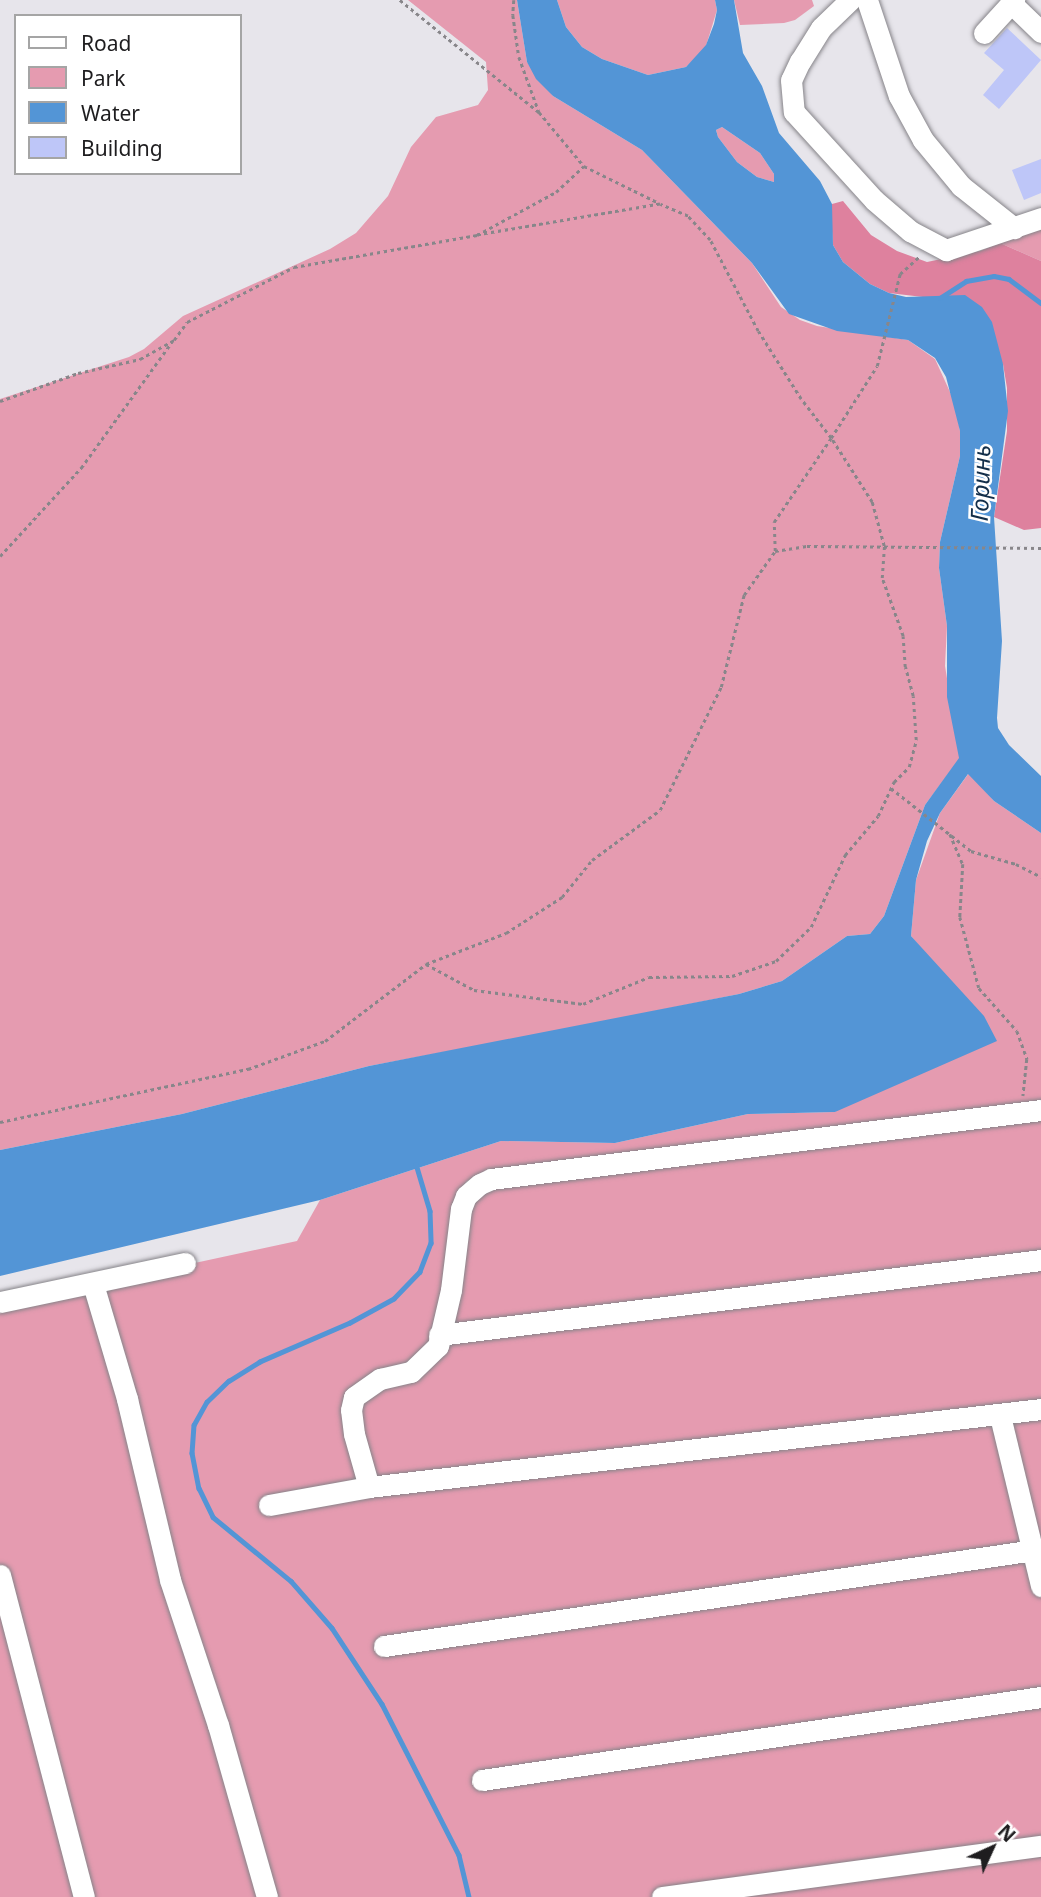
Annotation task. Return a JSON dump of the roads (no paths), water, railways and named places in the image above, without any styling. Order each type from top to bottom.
[{"type":"street","points":[[850,0],[821,28],[800,61],[791,80],[794,112],[874,200],[910,231],[946,250],[1041,218]]},
{"type":"street","points":[[867,0],[895,85],[923,140],[961,186],[1014,229]]},
{"type":"street","points":[[984,33],[1013,1],[1041,32]]},
{"type":"street","points":[[369,1487],[354,1434],[351,1410],[354,1397],[380,1379],[411,1371],[438,1346],[449,1299],[461,1209],[470,1191],[485,1181],[1041,1110]]},
{"type":"street","points":[[439,1335],[1041,1260]]},
{"type":"street","points":[[0,1302],[184,1263]]},
{"type":"street","points":[[93,1284],[128,1399],[170,1580],[218,1725],[267,1897]]},
{"type":"street","points":[[269,1505],[369,1487],[1000,1416],[1041,1409]]},
{"type":"street","points":[[1000,1416],[1037,1550],[1041,1586]]},
{"type":"street","points":[[384,1646],[1037,1550]]},
{"type":"street","points":[[0,1575],[84,1897]]},
{"type":"street","points":[[482,1780],[1041,1697]]},
{"type":"street","points":[[662,1897],[1041,1846]]},
{"type":"water","name":"Горинь","points":[[517,0],[557,0],[566,27],[582,47],[602,59],[648,75],[686,67],[706,45],[717,10],[715,0],[734,0],[743,53],[762,86],[779,133],[820,181],[832,204],[833,245],[843,262],[870,284],[889,293],[906,297],[965,295],[982,307],[992,322],[1003,364],[1008,411],[994,517],[1002,641],[997,718],[998,728],[1009,745],[1041,776],[1041,833],[994,801],[968,774],[940,813],[927,841],[916,880],[911,936],[984,1016],[997,1041],[835,1112],[748,1114],[615,1143],[501,1141],[320,1200],[0,1276],[0,1150],[182,1114],[369,1066],[739,994],[782,981],[847,936],[870,934],[884,916],[925,805],[959,758],[947,697],[947,626],[939,568],[940,542],[960,456],[960,431],[946,377],[935,358],[908,340],[837,331],[789,314],[752,263],[642,150],[553,96],[536,79],[527,62]],"holes":[[[722,127],[760,153],[774,174],[774,182],[757,177],[737,162],[718,137],[716,130]]]},
{"type":"waterway","points":[[940,298],[966,281],[994,276],[1009,279],[1041,303]]},
{"type":"waterway","points":[[416,1164],[430,1211],[431,1243],[420,1272],[394,1299],[350,1323],[260,1362],[229,1381],[207,1402],[194,1425],[192,1453],[199,1488],[213,1517],[291,1581],[332,1628],[382,1704],[459,1855],[469,1897]]}]
